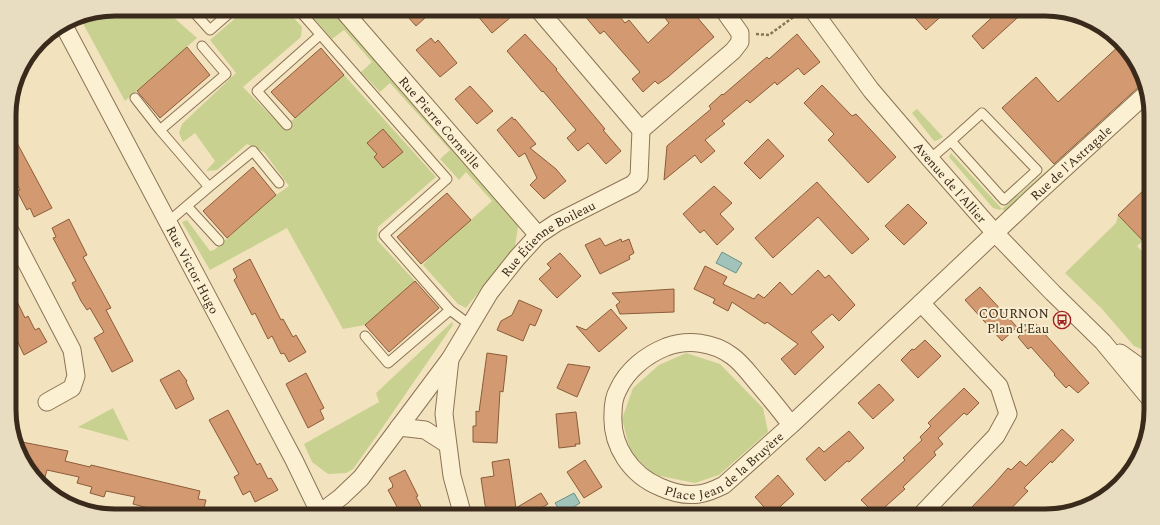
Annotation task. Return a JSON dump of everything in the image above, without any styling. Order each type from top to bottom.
[{"type":"street","name":"Rue Pierre Corneille","points":[[348,16],[538,235]]},
{"type":"street","points":[[544,16],[641,130],[733,51],[740,42],[740,33],[728,16]]},
{"type":"street","name":"Avenue de l'Allier","points":[[810,16],[871,90],[995,233],[1103,342],[1144,392]]},
{"type":"street","name":"Rue Victor Hugo","points":[[66,28],[294,460],[316,509]]},
{"type":"street","name":"Rue de l'Astragale","points":[[995,233],[1142,97]]},
{"type":"street","name":"Rue Étienne Boileau","points":[[326,509],[362,478],[450,359],[490,292],[517,258],[538,235],[556,223],[633,184],[639,178],[641,130]]},
{"type":"street","points":[[927,509],[996,436],[1008,414],[1000,386],[921,303],[995,233]]},
{"type":"street","points":[[16,243],[72,350],[76,376],[72,388],[47,402]]},
{"type":"street","name":"Place Jean de la Bruyère","points":[[791,425],[743,365],[720,349],[696,342],[682,342],[656,351],[645,358],[635,366],[625,378],[617,391],[613,403],[613,431],[617,444],[624,457],[642,478],[666,490],[680,493],[697,494],[711,491],[724,485],[791,425],[921,303]]},
{"type":"street","name":"Avenue de l'Allier","points":[[1103,342],[1144,370]]},
{"type":"street","name":"Rue Étienne Boileau","points":[[450,359],[444,414],[452,476],[461,509]]},
{"type":"street","points":[[399,427],[425,430],[447,444]]},
{"type":"lane","points":[[197,16],[210,30],[226,16]]},
{"type":"lane","points":[[304,16],[447,179],[384,235],[450,310],[470,325]]},
{"type":"lane","points":[[286,125],[257,91],[320,35]]},
{"type":"lane","points":[[160,130],[226,74],[202,46]]},
{"type":"lane","points":[[135,98],[208,187]]},
{"type":"lane","points":[[930,159],[982,113],[1037,170],[1004,200],[951,141]]},
{"type":"lane","points":[[168,222],[208,187],[253,151],[279,183]]},
{"type":"lane","points":[[187,206],[219,241]]},
{"type":"lane","points":[[365,336],[388,363],[450,310]]},
{"type":"path","points":[[740,33],[769,35],[798,16]]},
{"type":"green space","points":[[108,16],[172,16],[197,38],[125,101],[82,21]]},
{"type":"green space","points":[[238,16],[292,16],[302,27],[301,37],[243,87],[283,128],[344,75],[436,177],[378,227],[377,240],[415,281],[365,325],[343,329],[287,228],[210,270],[182,222],[187,220],[210,251],[214,250],[276,195],[289,186],[264,152],[247,144],[217,170],[206,171],[215,161],[195,133],[183,142],[179,133],[182,124],[236,73],[210,40]]},
{"type":"green space","points":[[312,16],[338,16],[497,197],[510,213],[518,227],[515,246],[466,308],[458,304],[423,265],[432,254],[492,201],[466,172],[459,180],[440,159],[450,150],[390,83],[380,92],[361,72],[372,62],[344,30],[332,39]]},
{"type":"green space","points":[[917,109],[943,137],[934,141],[912,113]]},
{"type":"green space","points":[[951,153],[1002,209],[1000,210],[993,208],[949,157]]},
{"type":"green space","points":[[1057,162],[1060,165],[1007,213],[1002,209]]},
{"type":"green space","points":[[1118,215],[1143,241],[1137,246],[1144,253],[1144,350],[1134,346],[1102,309],[1065,273],[1116,223]]},
{"type":"green space","points":[[452,322],[453,325],[353,469],[346,473],[328,474],[312,462],[304,444],[379,402],[376,393]]},
{"type":"green space","points":[[686,353],[720,364],[763,408],[768,432],[719,475],[695,483],[655,475],[631,454],[622,419],[633,388],[659,365]]},
{"type":"green space","points":[[113,408],[129,441],[78,427]]},
{"type":"water","points":[[722,252],[742,263],[736,273],[716,263]]},
{"type":"water","points":[[574,493],[580,503],[570,509],[559,509],[555,503]]},
{"type":"building","points":[[407,16],[427,16],[416,26]]},
{"type":"building","points":[[478,16],[510,16],[511,17],[492,33]]},
{"type":"building","points":[[585,16],[619,16],[625,23],[629,20],[648,43],[669,23],[664,16],[696,16],[714,37],[668,77],[658,84],[655,81],[643,92],[632,79],[640,72],[604,31],[600,34]]},
{"type":"building","points":[[913,16],[941,16],[926,30]]},
{"type":"building","points":[[993,16],[1019,16],[983,49],[972,36]]},
{"type":"building","points":[[525,34],[557,69],[556,70],[605,129],[603,130],[621,151],[606,164],[588,143],[578,151],[567,138],[576,130],[507,51]]},
{"type":"building","points":[[797,34],[820,62],[804,75],[798,68],[777,85],[775,82],[750,103],[747,100],[722,121],[725,124],[705,140],[715,151],[701,163],[695,155],[664,180],[667,146],[711,109],[709,106],[722,94],[723,95],[767,57],[769,59]]},
{"type":"building","points":[[431,38],[435,43],[438,40],[457,63],[440,77],[416,50]]},
{"type":"building","points":[[187,47],[210,75],[160,118],[137,91]]},
{"type":"building","points":[[1117,47],[1131,65],[1140,86],[1054,164],[1002,108],[1036,77],[1058,102]]},
{"type":"building","points":[[321,48],[344,75],[295,118],[271,92]]},
{"type":"building","points":[[822,85],[852,116],[856,114],[896,157],[868,183],[828,140],[834,134],[804,103]]},
{"type":"building","points":[[470,86],[493,111],[477,124],[455,99]]},
{"type":"building","points":[[512,117],[536,144],[530,148],[556,169],[566,181],[544,199],[530,185],[537,178],[525,153],[519,157],[497,130]]},
{"type":"building","points":[[383,129],[403,152],[383,168],[374,157],[377,154],[367,143]]},
{"type":"building","points":[[768,139],[784,156],[760,179],[744,163]]},
{"type":"building","points":[[16,141],[52,208],[34,217],[30,208],[27,210],[17,191],[20,190],[16,182]]},
{"type":"building","points":[[253,167],[276,195],[227,238],[203,211]]},
{"type":"building","points":[[817,182],[869,239],[852,254],[818,217],[773,258],[755,238]]},
{"type":"building","points":[[714,186],[732,203],[720,214],[734,229],[717,245],[704,230],[700,233],[683,214]]},
{"type":"building","points":[[1144,190],[1144,242],[1118,215]]},
{"type":"building","points":[[447,193],[471,220],[421,264],[397,237]]},
{"type":"building","points":[[908,204],[927,223],[904,245],[885,226]]},
{"type":"building","points":[[69,219],[87,255],[83,257],[111,308],[106,310],[133,361],[112,372],[94,338],[104,332],[90,308],[87,310],[81,301],[72,283],[76,281],[53,238],[56,237],[52,228]]},
{"type":"building","points":[[600,238],[605,246],[621,239],[622,242],[629,239],[634,253],[629,256],[630,259],[600,274],[585,245]]},
{"type":"building","points":[[560,253],[581,276],[557,298],[539,279],[551,268],[547,264]]},
{"type":"building","points":[[250,259],[281,320],[283,319],[293,337],[296,335],[306,352],[289,362],[284,353],[281,354],[272,336],[268,339],[255,313],[252,315],[234,280],[237,277],[233,269]]},
{"type":"building","points":[[705,266],[727,277],[723,284],[754,299],[758,294],[764,298],[780,282],[792,295],[818,270],[825,278],[829,275],[855,305],[839,321],[832,314],[811,332],[824,347],[795,375],[781,359],[798,344],[767,322],[765,324],[732,302],[728,311],[713,303],[715,299],[694,289]]},
{"type":"building","points":[[415,281],[439,308],[389,352],[365,325]]},
{"type":"building","points":[[980,287],[1017,327],[1002,341],[965,300]]},
{"type":"building","points":[[674,289],[674,312],[620,314],[616,305],[620,302],[612,293]]},
{"type":"building","points":[[16,299],[25,318],[28,316],[35,330],[39,328],[47,342],[24,355],[16,338]]},
{"type":"building","points":[[519,300],[542,310],[535,326],[530,324],[523,341],[497,330],[501,321],[512,315]]},
{"type":"building","points":[[611,309],[627,328],[599,352],[576,326],[586,330]]},
{"type":"building","points":[[1034,322],[1089,383],[1078,393],[1069,385],[1066,388],[1031,347],[1028,349],[1018,337]]},
{"type":"building","points":[[925,340],[941,356],[918,378],[901,360],[912,349],[914,350]]},
{"type":"building","points":[[487,353],[507,356],[503,392],[500,391],[497,443],[473,442],[473,426],[476,426],[476,411],[479,412]]},
{"type":"building","points":[[568,364],[590,367],[577,397],[557,388]]},
{"type":"building","points":[[179,370],[187,381],[186,382],[194,399],[176,409],[160,380]]},
{"type":"building","points":[[306,373],[324,408],[320,410],[324,419],[308,428],[286,384]]},
{"type":"building","points":[[879,384],[894,400],[873,419],[858,403]]},
{"type":"building","points":[[964,388],[979,403],[967,415],[964,413],[938,438],[943,444],[934,452],[936,455],[903,487],[905,489],[883,509],[870,509],[861,500],[905,460],[903,458],[922,440],[920,437],[931,426],[928,423]]},
{"type":"building","points":[[228,410],[257,465],[260,463],[268,479],[271,478],[278,490],[255,502],[250,491],[243,495],[234,477],[239,474],[209,420]]},
{"type":"building","points":[[576,412],[580,444],[575,444],[576,446],[559,448],[556,414]]},
{"type":"building","points":[[1062,429],[1074,440],[1052,463],[1051,461],[1024,488],[1028,491],[1011,509],[971,508],[1008,468],[1011,470],[1020,461],[1026,466]]},
{"type":"building","points":[[849,431],[864,448],[825,481],[806,459],[819,447],[824,452]]},
{"type":"building","points":[[21,442],[68,451],[65,461],[90,467],[91,465],[200,491],[198,499],[206,500],[204,509],[152,509],[133,504],[135,497],[106,491],[104,497],[90,493],[92,487],[77,483],[79,477],[47,470],[45,477],[41,476],[29,460]]},
{"type":"building","points":[[509,459],[516,508],[541,493],[548,504],[540,509],[487,509],[485,505],[481,478],[494,476],[492,462]]},
{"type":"building","points":[[585,460],[602,487],[584,498],[567,472]]},
{"type":"building","points":[[405,470],[418,496],[416,497],[422,509],[398,509],[388,490],[393,487],[389,478]]},
{"type":"building","points":[[778,475],[794,494],[778,509],[766,509],[755,497]]},
{"type":"place","name":"COURNON Plan d'Eau","points":[[1062,320]]}]
